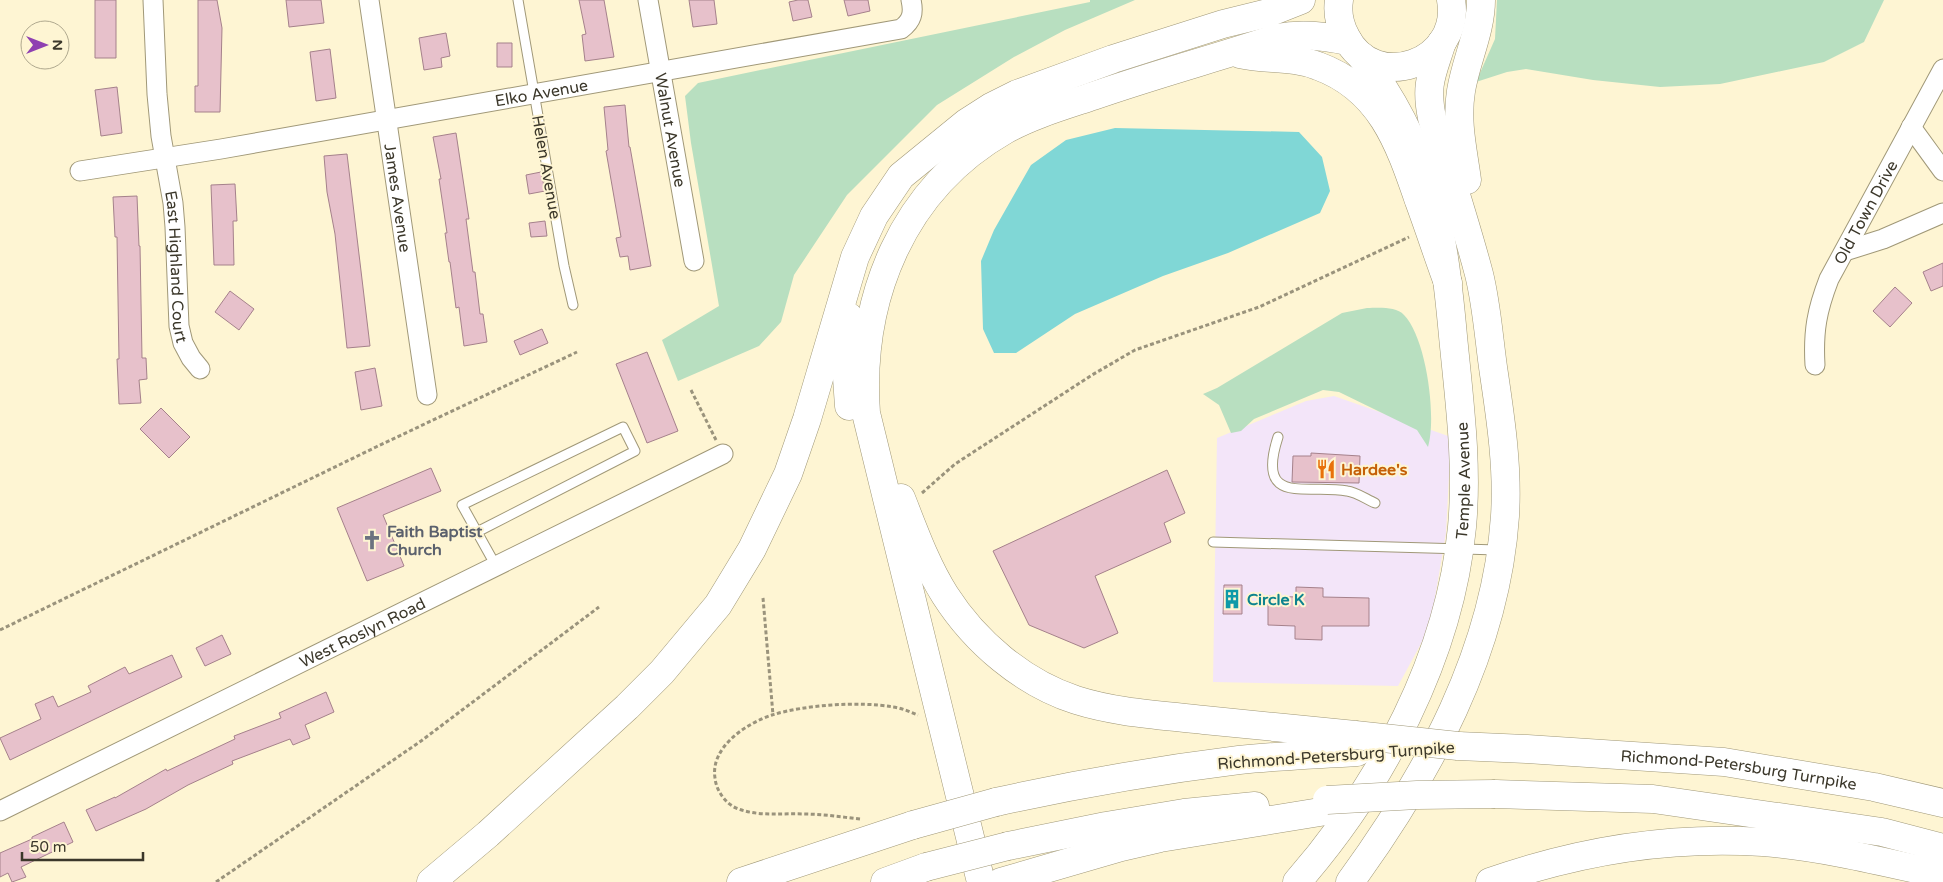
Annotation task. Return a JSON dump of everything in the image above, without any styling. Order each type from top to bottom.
[{"type":"main road","points":[[1169,42],[1199,16],[1240,0]]},
{"type":"main road","points":[[431,882],[488,834],[627,707],[662,672],[718,605],[752,549],[788,474],[807,419],[850,274],[864,236],[874,216],[901,176],[966,123],[991,107],[1017,94],[1113,59],[1268,13],[1301,0]]},
{"type":"main road","name":"Temple Avenue","points":[[1297,882],[1368,788],[1394,741],[1418,691],[1442,627],[1450,599],[1460,549],[1464,496],[1464,467],[1448,283],[1439,226],[1417,150],[1392,101],[1355,49],[1340,22],[1338,0]]},
{"type":"main road","points":[[1451,0],[1451,21],[1429,82],[1430,105],[1479,276]]},
{"type":"main road","points":[[1350,882],[1390,824],[1420,773],[1438,742],[1463,688],[1487,616],[1501,550],[1505,516],[1502,431],[1458,122],[1461,92],[1479,20],[1481,0]]},
{"type":"main road","points":[[981,882],[867,420],[864,392],[868,336],[879,286],[889,258],[902,232],[936,185],[957,164],[1005,130],[1031,117],[1115,88],[1277,38],[1314,35],[1355,49],[1374,63],[1387,67],[1408,66],[1427,57],[1442,42]]},
{"type":"main road","points":[[1234,52],[1258,58],[1291,59],[1318,66],[1352,84],[1365,94],[1386,120],[1400,147],[1448,283]]},
{"type":"main road","points":[[943,141],[898,200],[874,240],[862,270],[850,313],[846,364],[851,418],[966,882]]},
{"type":"main road","points":[[868,336],[874,400],[880,432],[904,508],[934,576],[959,615],[992,650],[1022,672],[1054,691],[1077,700],[1139,713],[1356,744]]},
{"type":"main road","name":"Richmond-Petersburg Turnpike","points":[[741,882],[913,824],[996,802],[1119,777],[1356,744],[1526,749],[1724,762],[1874,787],[1943,803]]},
{"type":"main road","points":[[884,882],[926,867],[1008,846],[1106,826],[1184,813],[1323,806],[1417,795],[1495,794],[1653,799],[1882,832],[1943,848]]},
{"type":"main road","points":[[1008,880],[1121,847],[1323,806]]},
{"type":"main road","points":[[1490,882],[1542,866],[1602,851],[1684,842],[1726,841],[1764,842],[1805,847],[1943,875]]},
{"type":"street","name":"East Highland Court","points":[[153,0],[157,94],[174,211],[179,326],[191,358],[200,369]]},
{"type":"street","name":"James Avenue","points":[[369,0],[427,396]]},
{"type":"street","name":"Walnut Avenue","points":[[648,0],[694,261]]},
{"type":"street","name":"Elko Avenue","points":[[80,171],[165,158],[901,29],[908,24],[912,9]]},
{"type":"street","name":"Old Town Drive","points":[[1815,365],[1814,342],[1819,305],[1829,279],[1943,69]]},
{"type":"street","points":[[1911,127],[1943,171]]},
{"type":"street","points":[[1845,251],[1883,239],[1943,213]]},
{"type":"street","name":"West Roslyn Road","points":[[0,811],[723,454]]},
{"type":"lane","name":"Helen Avenue","points":[[518,0],[572,305]]},
{"type":"lane","points":[[477,532],[635,450],[623,427],[462,504],[477,532],[496,566]]},
{"type":"lane","points":[[1278,437],[1274,450],[1273,470],[1275,478],[1284,487],[1304,490],[1347,491],[1375,503]]},
{"type":"lane","points":[[1213,542],[1501,550]]},
{"type":"path","points":[[904,508],[955,464],[1092,375],[1135,350],[1259,307],[1429,228]]},
{"type":"path","points":[[0,630],[367,451],[577,352]]},
{"type":"path","points":[[691,390],[723,454]]},
{"type":"path","points":[[763,598],[773,715]]},
{"type":"path","points":[[216,882],[421,740],[599,607]]},
{"type":"path","points":[[863,820],[804,814],[750,812],[733,806],[721,794],[715,779],[714,772],[718,757],[722,749],[738,734],[759,720],[773,715],[805,709],[866,704],[894,707],[926,718]]},
{"type":"shaded area","points":[[1334,396],[1451,437],[1446,533],[1430,627],[1398,686],[1213,682],[1217,438],[1306,401]]},
{"type":"green space","points":[[1090,0],[1135,0],[1065,30],[1014,57],[937,105],[847,195],[794,275],[781,322],[759,346],[678,381],[662,340],[719,306],[691,143],[685,96],[698,83],[1090,2]]},
{"type":"green space","points":[[1497,0],[1884,0],[1864,42],[1824,62],[1720,84],[1660,87],[1593,80],[1526,69],[1507,72],[1476,82],[1495,39]]},
{"type":"green space","points":[[1367,308],[1387,308],[1401,312],[1412,326],[1424,359],[1428,378],[1431,417],[1428,447],[1417,430],[1339,392],[1323,390],[1254,419],[1241,431],[1231,433],[1219,405],[1203,394],[1217,388],[1342,313]]},
{"type":"water","points":[[1115,128],[1299,132],[1322,157],[1330,191],[1320,213],[1228,253],[1163,276],[1075,314],[1016,353],[994,353],[983,329],[981,261],[994,230],[1031,165],[1066,140]]},
{"type":"building","points":[[95,0],[116,0],[116,58],[95,58]]},
{"type":"building","points":[[198,0],[217,0],[222,28],[220,112],[195,112],[195,86],[198,86]]},
{"type":"building","points":[[286,0],[321,0],[324,23],[289,27]]},
{"type":"building","points":[[579,0],[604,0],[614,57],[585,61],[582,35],[586,34]]},
{"type":"building","points":[[689,0],[714,0],[717,24],[693,27]]},
{"type":"building","points":[[808,0],[812,17],[793,21],[789,2]]},
{"type":"building","points":[[844,0],[868,0],[870,11],[848,16]]},
{"type":"building","points":[[446,33],[450,56],[441,58],[442,67],[424,70],[419,38]]},
{"type":"building","points":[[497,43],[512,43],[512,67],[497,67]]},
{"type":"building","points":[[330,49],[336,98],[316,101],[310,52]]},
{"type":"building","points":[[117,87],[122,133],[101,136],[95,90]]},
{"type":"building","points":[[625,105],[629,147],[651,266],[630,270],[628,256],[620,257],[616,238],[621,237],[606,151],[608,150],[604,107]]},
{"type":"building","points":[[456,133],[469,219],[466,219],[473,272],[475,272],[480,314],[483,314],[487,342],[464,346],[459,307],[456,308],[449,262],[439,179],[441,179],[433,137]]},
{"type":"building","points":[[347,154],[370,346],[347,348],[335,234],[327,192],[324,156]]},
{"type":"building","points":[[541,172],[545,191],[529,194],[526,175]]},
{"type":"building","points":[[235,184],[237,221],[233,221],[234,265],[214,265],[211,185]]},
{"type":"building","points":[[137,196],[142,358],[146,358],[147,379],[139,380],[141,403],[119,404],[117,237],[115,237],[113,197]]},
{"type":"building","points":[[545,221],[547,236],[531,237],[529,223]]},
{"type":"building","points":[[1943,263],[1943,286],[1931,291],[1923,272]]},
{"type":"building","points":[[1895,287],[1912,303],[1890,327],[1873,311]]},
{"type":"building","points":[[230,291],[254,309],[239,330],[215,312]]},
{"type":"building","points":[[542,329],[548,343],[520,355],[514,341]]},
{"type":"building","points":[[647,352],[678,431],[647,443],[616,364]]},
{"type":"building","points":[[375,368],[382,406],[361,410],[355,372]]},
{"type":"building","points":[[161,408],[190,437],[169,458],[140,429]]},
{"type":"building","name":"Hardee's","points":[[1311,453],[1360,456],[1359,483],[1292,482],[1293,456],[1311,456]]},
{"type":"building","name":"Faith Baptist Church","points":[[431,468],[441,491],[383,515],[404,566],[367,581],[337,508]]},
{"type":"building","points":[[1167,470],[1185,513],[1164,523],[1171,542],[1095,576],[1118,633],[1084,648],[1029,625],[993,551]]},
{"type":"building","name":"Circle K","points":[[1224,585],[1242,585],[1242,614],[1223,614]]},
{"type":"building","name":"Circle K","points":[[1296,587],[1323,588],[1323,597],[1369,598],[1369,626],[1322,626],[1322,640],[1295,639],[1295,626],[1268,625],[1268,596],[1296,597]]},
{"type":"building","points":[[222,635],[231,654],[205,666],[196,648]]},
{"type":"building","points":[[172,655],[182,677],[10,760],[0,738],[41,719],[35,704],[53,696],[58,707],[91,692],[88,686],[125,667],[129,674]]},
{"type":"building","points":[[326,692],[334,712],[305,725],[310,738],[293,745],[290,739],[232,761],[233,764],[188,785],[146,809],[96,831],[86,810],[115,798],[166,769],[167,771],[235,739],[234,736],[281,718],[279,713]]},
{"type":"building","points":[[64,822],[73,842],[21,867],[26,877],[12,882],[8,873],[0,877],[0,853]]},
{"type":"place","name":"Hardee's","points":[[1326,469]]},
{"type":"place","name":"Faith Baptist Church","points":[[372,540]]},
{"type":"place","name":"Circle K","points":[[1232,599]]}]
